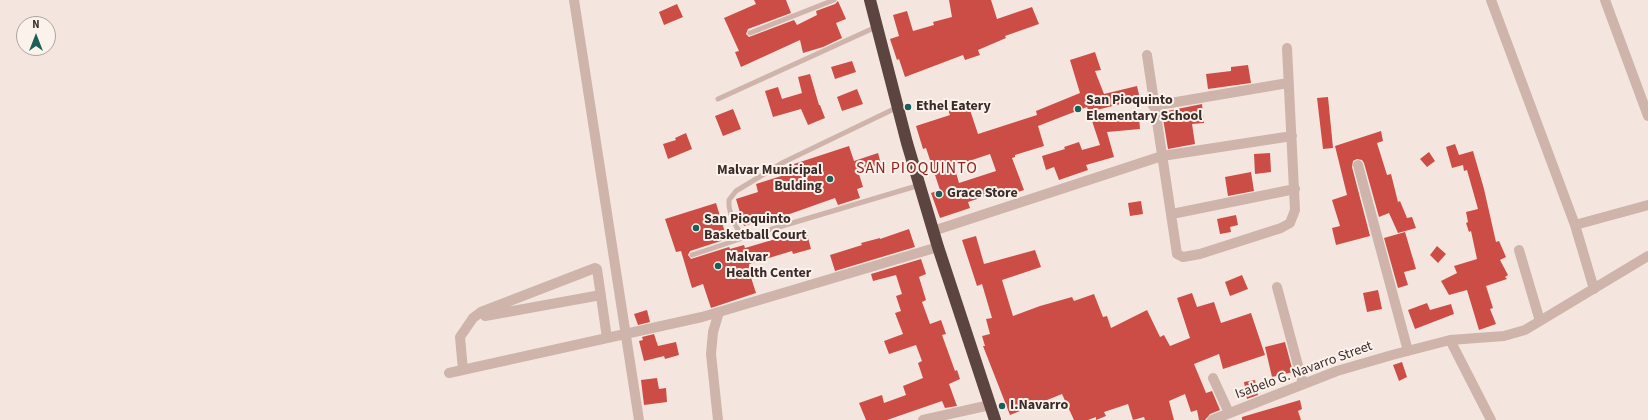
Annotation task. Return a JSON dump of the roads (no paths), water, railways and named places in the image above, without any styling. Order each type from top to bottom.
[{"type":"highway","points":[[870,0],[933,231],[995,420]]},
{"type":"street","points":[[574,0],[639,420]]},
{"type":"street","points":[[1491,0],[1575,225],[1594,289]]},
{"type":"street","points":[[1605,0],[1648,116]]},
{"type":"street","points":[[1147,55],[1153,106],[1172,214],[1177,254],[1183,258],[1200,254],[1280,228],[1290,223],[1295,210],[1295,189],[1287,48]]},
{"type":"street","points":[[1153,106],[1288,83]]},
{"type":"street","points":[[933,231],[1162,156],[1292,136]]},
{"type":"street","points":[[1358,165],[1408,351]]},
{"type":"street","points":[[1172,214],[1295,189]]},
{"type":"street","points":[[1575,225],[1648,205]]},
{"type":"street","points":[[449,373],[719,312],[938,247]]},
{"type":"street","points":[[1519,250],[1540,321]]},
{"type":"street","name":"Isabelo G. Navarro Street","points":[[1212,420],[1337,371],[1392,355],[1450,340],[1504,336],[1525,330],[1648,256]]},
{"type":"street","points":[[463,370],[460,337],[473,318],[481,312],[595,268],[597,269],[607,338]]},
{"type":"street","points":[[1277,287],[1303,384]]},
{"type":"street","points":[[473,318],[601,295]]},
{"type":"street","points":[[718,420],[712,354],[713,332],[719,312]]},
{"type":"street","points":[[1450,340],[1491,420]]},
{"type":"street","points":[[1213,378],[1229,413]]},
{"type":"street","points":[[923,420],[990,405]]},
{"type":"lane","points":[[750,33],[834,0]]},
{"type":"lane","points":[[718,98],[877,27]]},
{"type":"lane","points":[[752,235],[742,232],[734,224],[729,206],[730,200],[736,191],[784,162],[898,107]]},
{"type":"lane","points":[[692,255],[752,235],[920,186]]},
{"type":"place","name":"Ethel Eatery","points":[[908,107]]},
{"type":"place","name":"San Pioquinto Elementary School","points":[[1078,109]]},
{"type":"place","name":"Malvar Municipal Bulding","points":[[830,179]]},
{"type":"place","name":"Grace Store","points":[[939,194]]},
{"type":"place","name":"San Pioquinto Basketball Court","points":[[696,228]]},
{"type":"place","name":"Malvar Health Center","points":[[718,266]]},
{"type":"place","name":"I.Navarro","points":[[1002,406]]},
{"type":"district","name":"SAN PIOQUINTO","points":[[917,169]]}]
